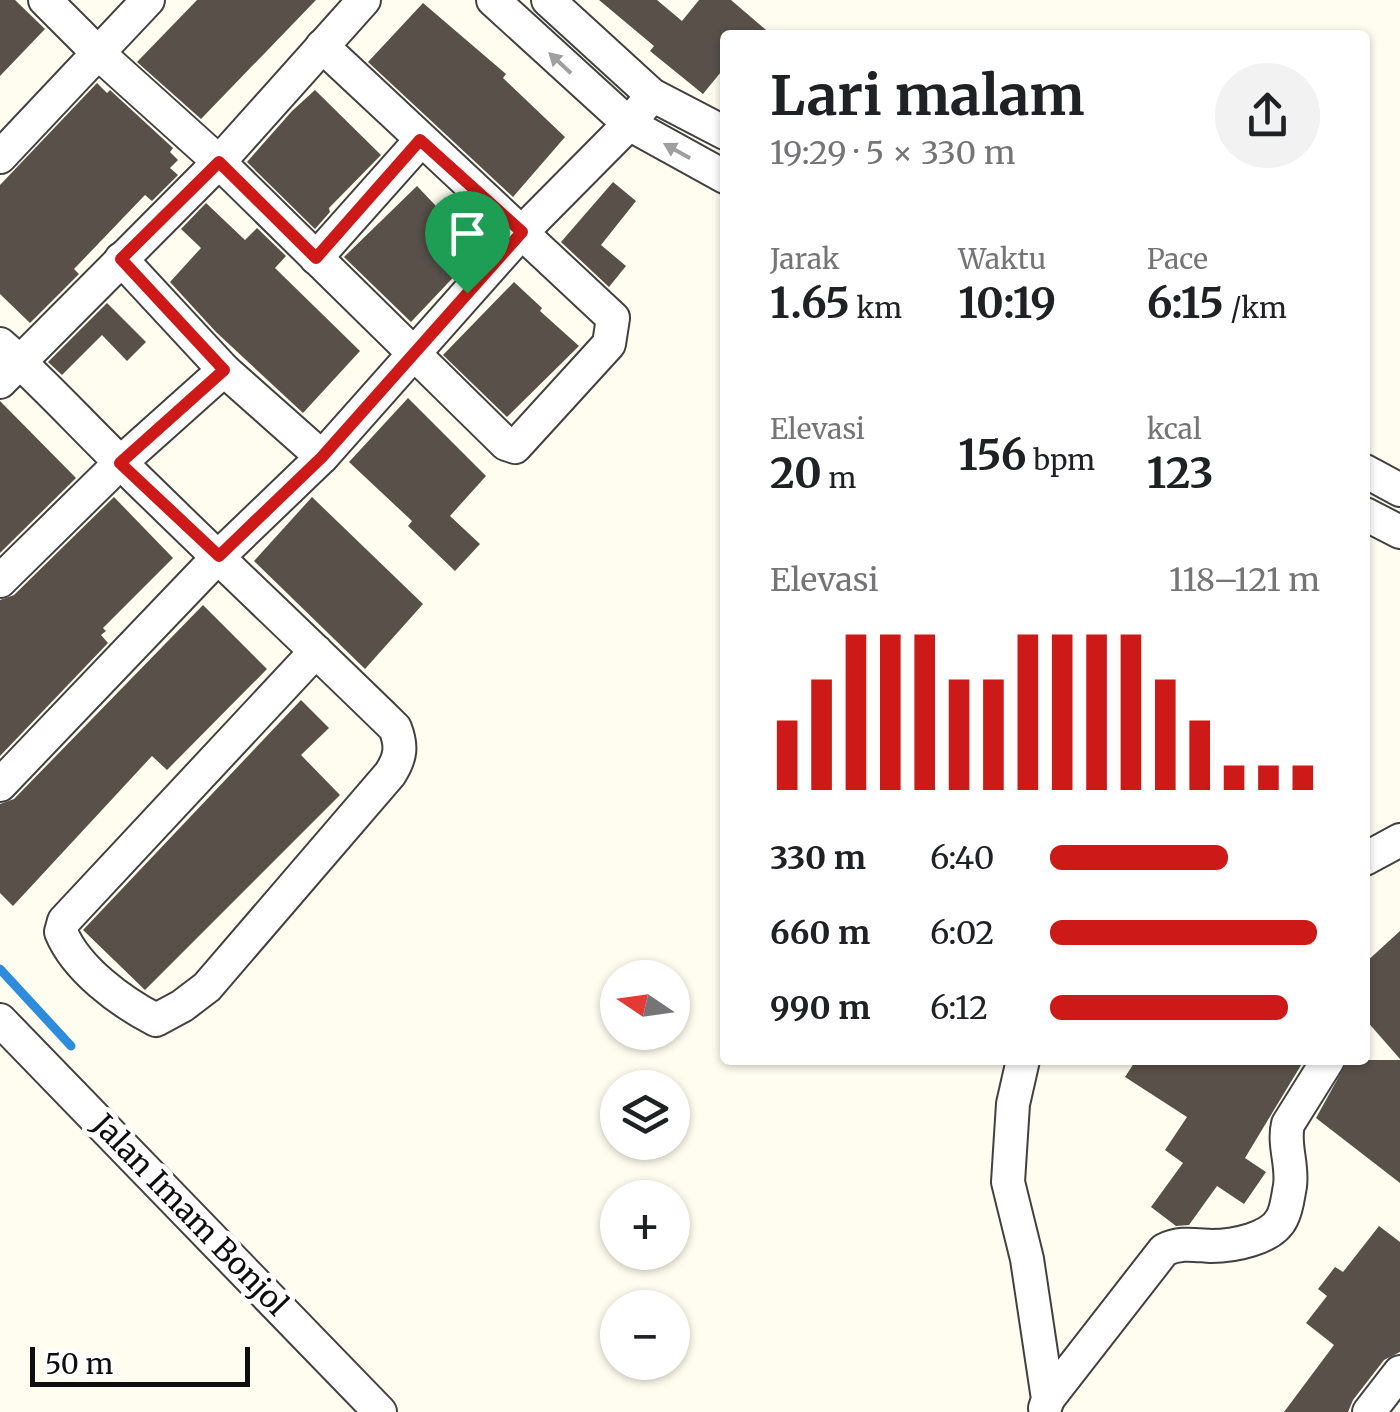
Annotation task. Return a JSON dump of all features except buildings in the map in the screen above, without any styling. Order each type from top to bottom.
[{"type":"street","points":[[45,0],[98,54],[219,162],[506,444],[515,448],[609,344],[614,324],[608,310],[322,46]]},
{"type":"street","points":[[0,157],[148,0]]},
{"type":"street","points":[[316,651],[64,921],[62,932],[80,962],[136,1010],[156,1020],[207,987],[398,761],[401,743],[395,728],[219,556],[7,363],[219,162],[364,0]]},
{"type":"street","points":[[493,0],[629,124],[720,174]]},
{"type":"street","points":[[548,0],[652,94],[720,130]]},
{"type":"street","points":[[0,785],[219,556],[322,457],[522,232],[629,124],[652,94]]},
{"type":"street","points":[[316,258],[420,140]]},
{"type":"street","points":[[121,259],[224,370],[322,457]]},
{"type":"street","points":[[0,581],[120,463],[224,370]]},
{"type":"street","points":[[1370,475],[1400,490]]},
{"type":"street","points":[[1370,517],[1400,532]]},
{"type":"street","points":[[1370,856],[1400,840]]},
{"type":"street","name":"Jalan Imam Bonjol","points":[[0,1020],[380,1412]]},
{"type":"street","points":[[1022,1065],[1011,1117],[1008,1182],[1026,1259],[1046,1406]]},
{"type":"street","points":[[1046,1406],[1164,1250],[1178,1244],[1229,1244],[1274,1229],[1283,1217],[1291,1181],[1285,1134],[1288,1124],[1325,1065]]},
{"type":"street","points":[[1369,1412],[1400,1372]]},
{"type":"waterway","points":[[0,969],[71,1046]]},
{"type":"route","points":[[420,140],[522,232],[467,293],[322,457],[219,556],[120,463],[224,370],[121,259],[219,162],[316,258],[420,140]]}]
